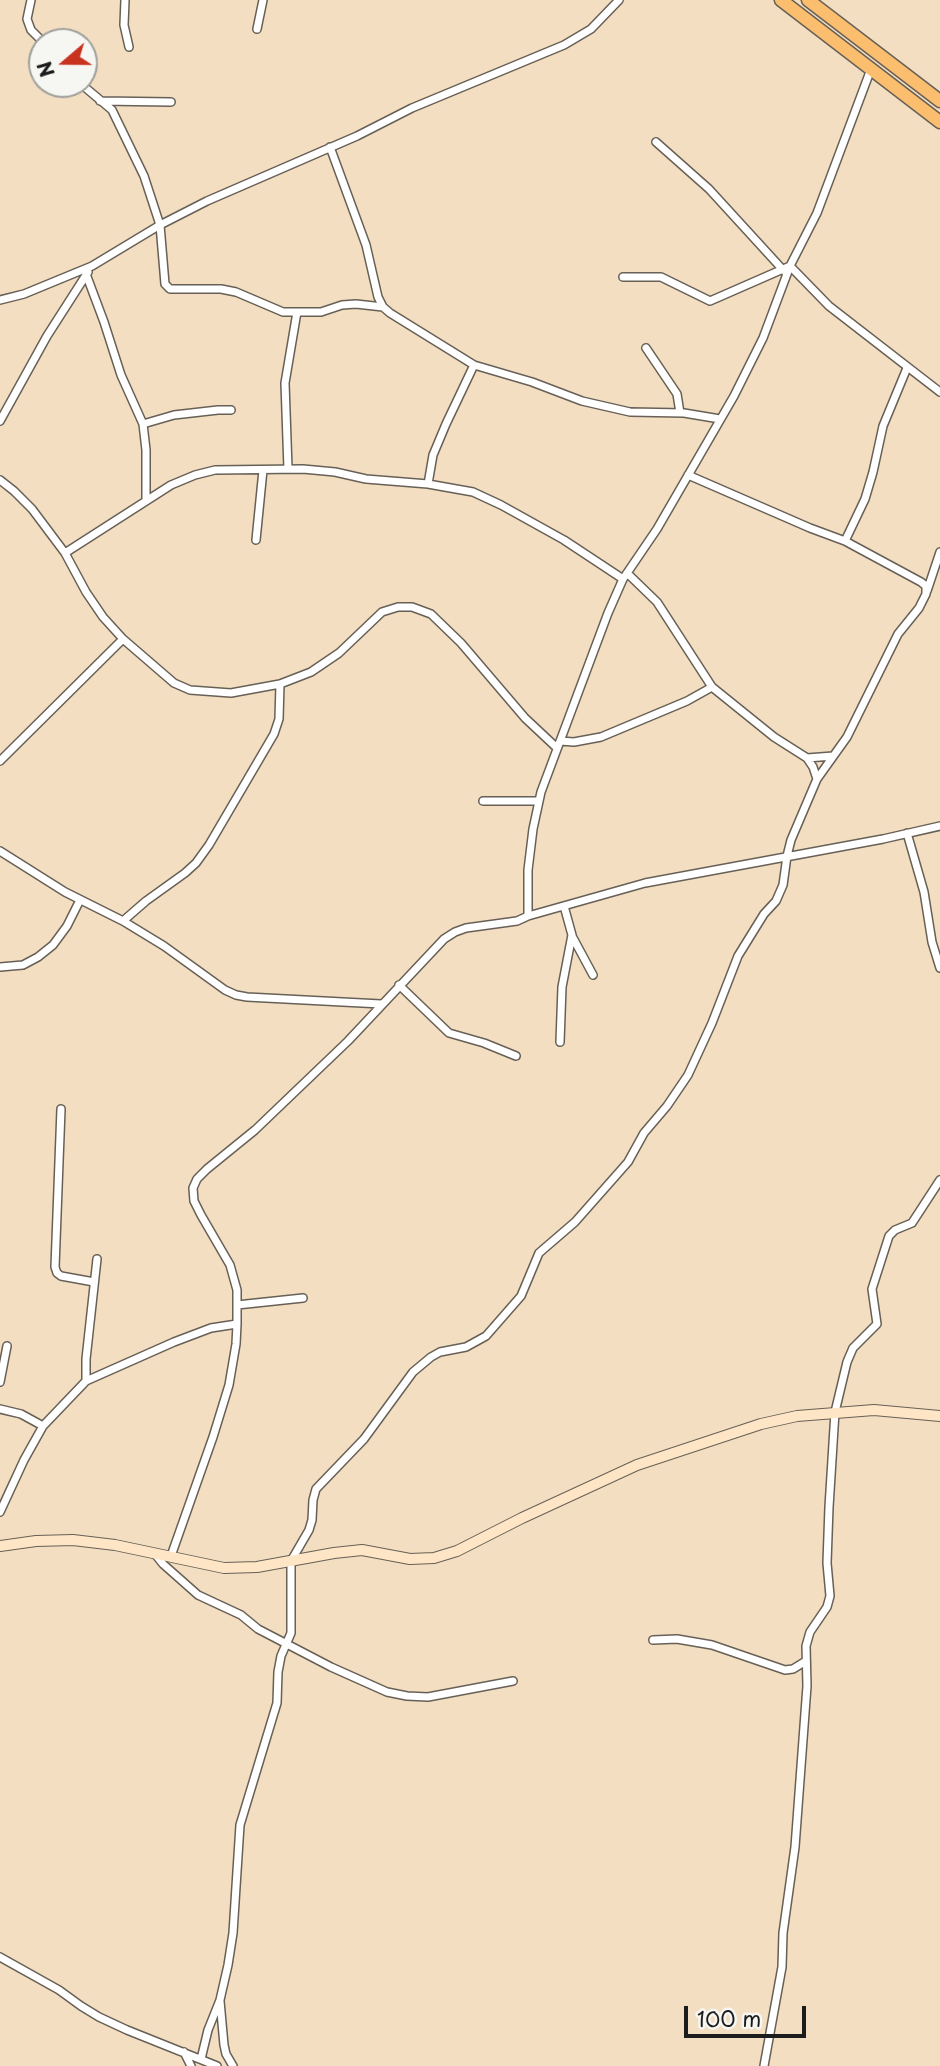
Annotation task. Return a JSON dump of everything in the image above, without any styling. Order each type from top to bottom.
[{"type":"highway","points":[[781,0],[940,122]]},
{"type":"highway","points":[[808,0],[940,101]]},
{"type":"street","points":[[30,0],[27,19],[31,28]]},
{"type":"street","points":[[125,0],[124,25],[129,47]]},
{"type":"street","points":[[257,29],[263,0]]},
{"type":"street","points":[[0,300],[24,294],[92,266],[206,201],[412,108],[564,45],[592,29],[619,0]]},
{"type":"street","points":[[528,916],[528,870],[539,801],[608,613],[625,576],[657,529],[763,338],[786,270],[817,214],[872,69]]},
{"type":"street","points":[[97,98],[112,110],[144,176],[160,225],[165,284],[170,289],[221,289],[236,292],[283,312],[321,312],[349,304],[383,307],[474,365],[532,382],[582,401],[630,412],[680,413],[720,419]]},
{"type":"street","points":[[100,101],[171,102]]},
{"type":"street","points":[[656,142],[709,189],[786,270],[940,392]]},
{"type":"street","points":[[330,147],[366,245],[378,297],[383,307]]},
{"type":"street","points":[[0,421],[47,337],[92,266]]},
{"type":"street","points":[[623,277],[661,277],[709,300],[786,270]]},
{"type":"street","points":[[86,274],[121,375],[142,424],[146,450],[145,501]]},
{"type":"street","points":[[288,470],[285,383],[297,312]]},
{"type":"street","points":[[646,348],[677,394],[680,413]]},
{"type":"street","points":[[428,484],[433,455],[474,365]]},
{"type":"street","points":[[845,541],[864,499],[883,426],[907,368]]},
{"type":"street","points":[[142,424],[174,415],[231,410]]},
{"type":"street","points":[[65,553],[171,485],[215,470],[335,472],[366,479],[428,484],[473,492],[501,505],[625,576],[657,602],[712,687],[774,737],[807,758],[817,779]]},
{"type":"street","points":[[256,540],[262,470]]},
{"type":"street","points":[[688,475],[845,541],[921,582],[926,586],[926,594]]},
{"type":"street","points":[[0,480],[32,509],[65,553],[103,617],[123,639],[174,683],[190,690],[231,693],[280,684],[311,672],[339,653],[382,612],[398,607],[412,607],[431,614],[461,643],[525,718],[559,745],[601,737],[687,701],[712,687]]},
{"type":"street","points":[[199,2061],[220,2000],[233,1933],[240,1825],[277,1703],[281,1656],[291,1633],[291,1561],[309,1530],[316,1489],[364,1439],[413,1372],[440,1352],[466,1347],[486,1336],[521,1296],[539,1253],[575,1222],[628,1162],[644,1133],[688,1075],[738,956],[764,914],[776,901],[783,886],[791,840],[817,779],[848,737],[898,634],[919,608],[940,552]]},
{"type":"street","points":[[0,761],[123,639]]},
{"type":"street","points":[[123,921],[185,873],[196,863],[208,845],[274,734],[279,719],[280,684]]},
{"type":"street","points":[[807,758],[833,756]]},
{"type":"street","points":[[483,802],[539,801]]},
{"type":"street","points":[[171,1556],[229,1385],[236,1344],[237,1290],[229,1265],[194,1201],[193,1188],[197,1179],[256,1130],[348,1041],[444,939],[466,928],[517,921],[645,883],[940,826]]},
{"type":"street","points":[[907,833],[924,892],[932,942],[940,968]]},
{"type":"street","points":[[0,850],[44,880],[123,921],[164,946],[236,995],[381,1004]]},
{"type":"street","points":[[0,967],[23,965],[46,951],[67,926],[80,900]]},
{"type":"street","points":[[564,906],[572,935],[593,975]]},
{"type":"street","points":[[560,1042],[562,987],[572,935]]},
{"type":"street","points":[[399,985],[449,1032],[516,1056]]},
{"type":"street","points":[[61,1109],[55,1268],[61,1276],[94,1282]]},
{"type":"street","points":[[764,2066],[782,1967],[783,1933],[795,1847],[807,1686],[806,1646],[810,1632],[827,1607],[830,1596],[827,1563],[828,1507],[835,1412],[853,1348],[877,1324],[872,1289],[889,1236],[895,1230],[912,1223],[940,1180]]},
{"type":"street","points":[[86,1381],[97,1259]]},
{"type":"street","points":[[237,1305],[303,1298]]},
{"type":"street","points":[[0,1512],[43,1426],[86,1381],[199,1332],[237,1324]]},
{"type":"street","points":[[0,1382],[7,1346]]},
{"type":"street","points":[[0,1409],[21,1414],[43,1426]]},
{"type":"street","points":[[0,1546],[73,1539],[224,1568],[257,1567],[334,1552],[362,1550],[410,1559],[434,1558],[457,1551],[637,1465],[761,1424],[797,1416],[874,1410],[940,1416]]},
{"type":"street","points":[[155,1553],[163,1564],[198,1595],[241,1615],[258,1629],[287,1644],[387,1692],[428,1697],[513,1681]]},
{"type":"street","points":[[653,1640],[677,1639],[712,1645],[785,1670],[793,1669],[806,1661]]},
{"type":"street","points":[[0,1956],[99,2017],[184,2052],[199,2061],[217,2066]]},
{"type":"street","points":[[220,2000],[224,2045],[233,2066]]},
{"type":"street","points":[[184,2052],[191,2066]]}]
